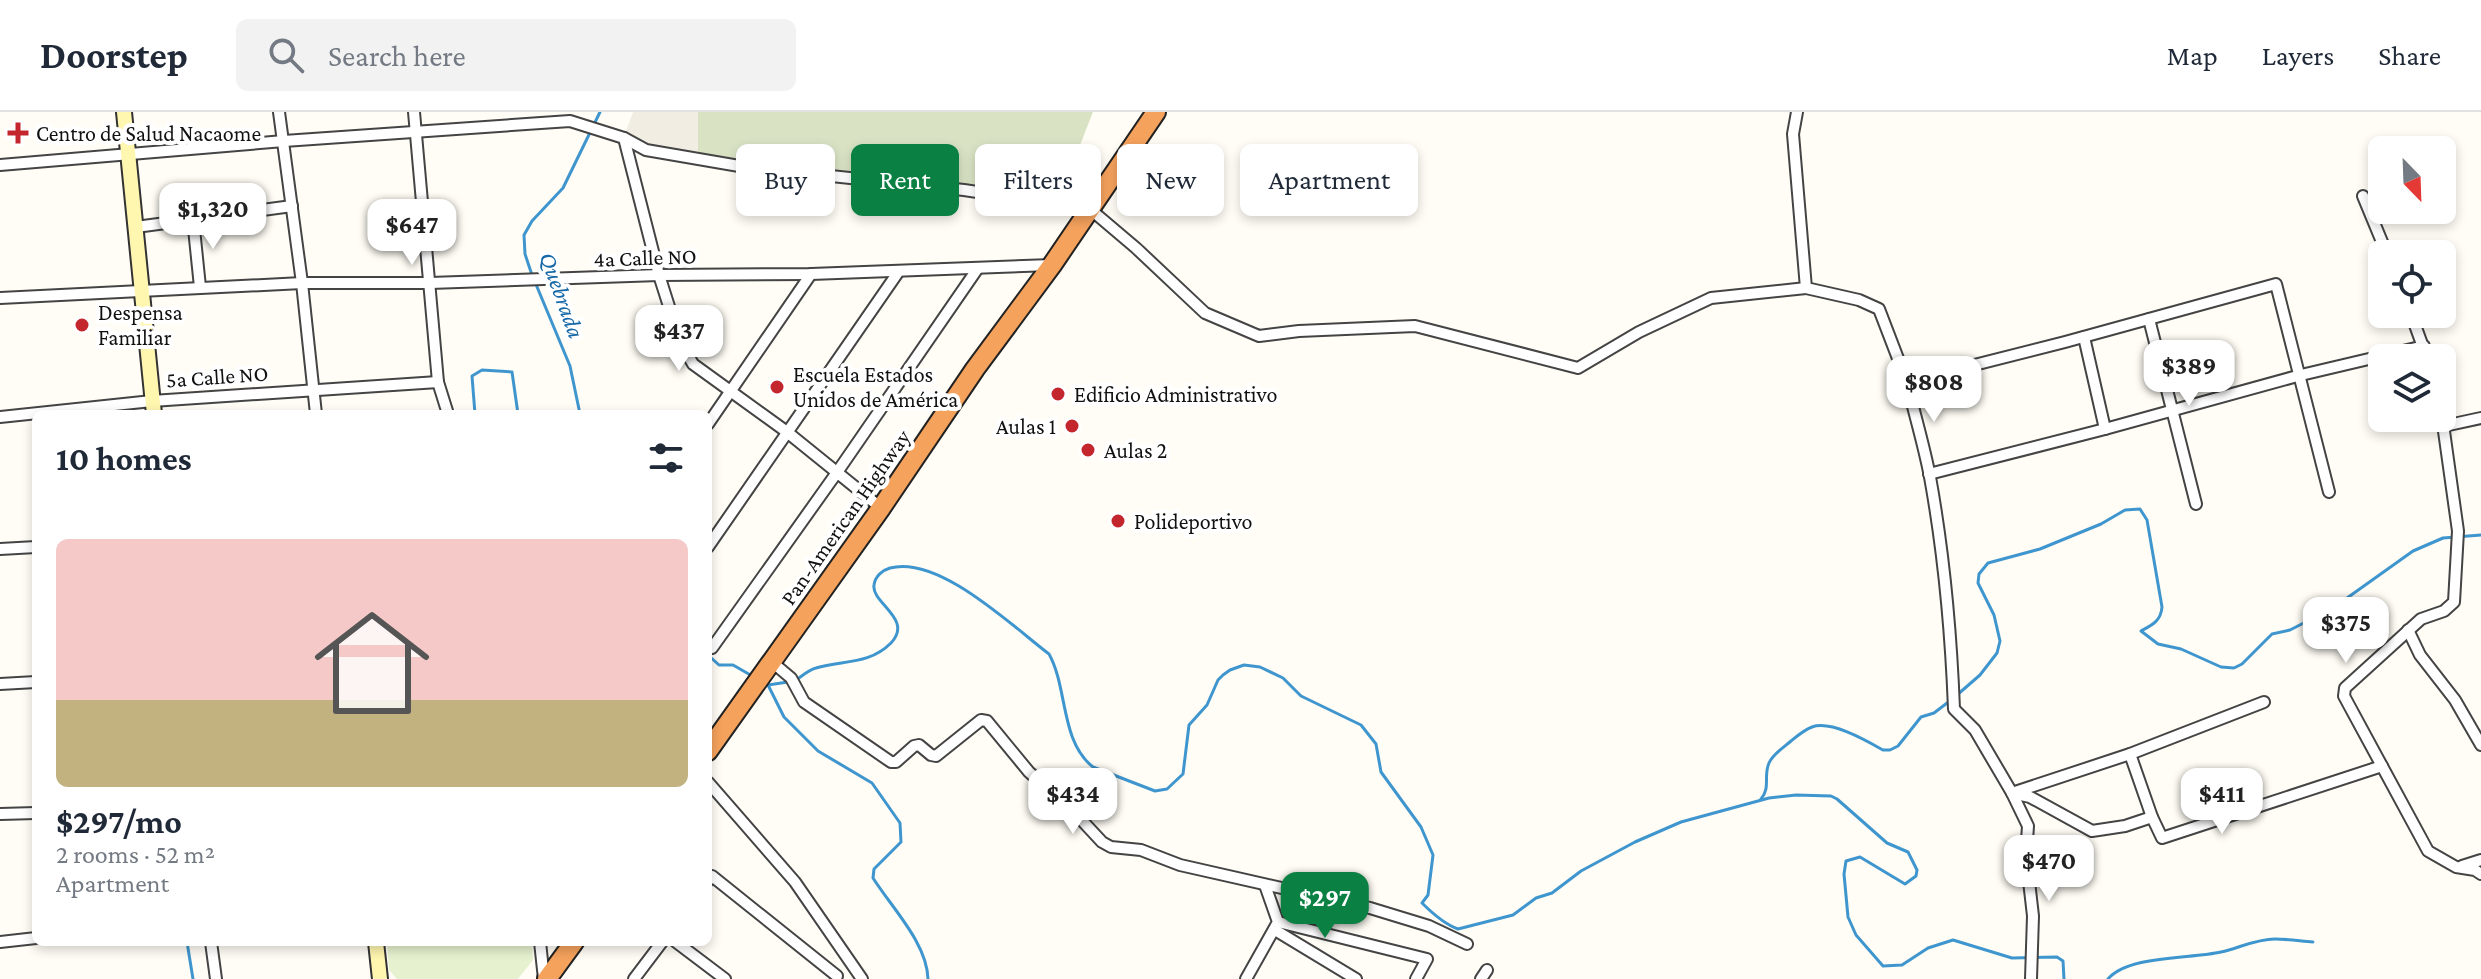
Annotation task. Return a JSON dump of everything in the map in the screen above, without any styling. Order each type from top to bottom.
[{"type":"highway","name":"Pan-American Highway","points":[[1101,193],[1156,112]]},
{"type":"highway","name":"Pan-American Highway","points":[[712,746],[1085,216]]},
{"type":"highway","points":[[546,979],[571,946]]},
{"type":"street","points":[[124,112],[153,408]]},
{"type":"street","points":[[279,112],[316,410]]},
{"type":"street","points":[[414,112],[438,382],[447,410]]},
{"type":"street","points":[[1797,112],[1793,134],[1806,288]]},
{"type":"street","points":[[0,165],[284,141],[416,134],[560,117],[624,138],[646,150],[745,167],[975,192]]},
{"type":"street","points":[[624,138],[659,275],[680,341],[693,364],[838,471],[881,508]]},
{"type":"street","points":[[2363,196],[2381,240]]},
{"type":"street","points":[[136,227],[292,206]]},
{"type":"street","points":[[1098,216],[1205,313],[1259,336],[1299,331],[1415,326],[1578,368],[1639,332],[1711,298],[1806,288],[1859,300],[1879,309],[1907,382],[1929,474],[1952,643],[1954,709],[1975,730],[2028,826],[2026,855],[2033,916],[2031,979]]},
{"type":"street","points":[[193,219],[200,287]]},
{"type":"street","name":"4a Calle NO","points":[[0,298],[302,283],[811,274],[1052,265]]},
{"type":"street","points":[[712,648],[978,268]]},
{"type":"street","points":[[712,541],[899,271]]},
{"type":"street","points":[[712,418],[811,274]]},
{"type":"street","points":[[1907,382],[2276,284],[2329,492]]},
{"type":"street","points":[[2149,319],[2196,504]]},
{"type":"street","points":[[2084,337],[2105,429]]},
{"type":"street","points":[[1929,474],[2368,359]]},
{"type":"street","name":"5a Calle NO","points":[[119,410],[313,389],[438,382]]},
{"type":"street","name":"5a Calle NO","points":[[0,417],[32,415]]},
{"type":"street","points":[[2456,421],[2481,418]]},
{"type":"street","points":[[2444,432],[2458,531],[2454,602],[2444,611],[2421,619],[2408,630],[2345,688],[2344,696],[2428,851],[2456,867],[2481,874]]},
{"type":"street","points":[[0,549],[32,547]]},
{"type":"street","points":[[2408,630],[2420,655],[2455,700],[2481,745]]},
{"type":"street","points":[[764,674],[791,678],[804,702],[891,762],[896,762],[919,745],[936,756],[981,720],[987,721],[1029,772],[1111,847],[1141,850],[1180,865],[1370,908],[1429,926],[1467,944]]},
{"type":"street","points":[[0,684],[32,682]]},
{"type":"street","points":[[2012,793],[2130,754],[2264,702]]},
{"type":"street","points":[[2130,754],[2162,838],[2382,766]]},
{"type":"street","points":[[712,787],[795,882],[862,979]]},
{"type":"street","points":[[2012,793],[2030,797],[2092,831],[2125,826],[2152,817]]},
{"type":"street","points":[[0,814],[32,813]]},
{"type":"street","points":[[2456,867],[2481,860]]},
{"type":"street","points":[[712,876],[836,977],[849,960]]},
{"type":"street","points":[[1265,885],[1277,926],[1356,979]]},
{"type":"street","points":[[1247,979],[1277,926]]},
{"type":"street","points":[[1277,926],[1427,959],[1416,979]]},
{"type":"street","points":[[0,942],[32,938]]},
{"type":"street","points":[[212,946],[216,979]]},
{"type":"street","points":[[376,946],[380,979]]},
{"type":"street","points":[[541,946],[546,979]]},
{"type":"street","points":[[634,979],[659,946]]},
{"type":"street","points":[[681,946],[725,979]]},
{"type":"green space","points":[[698,112],[1093,112],[1080,144],[975,144],[975,186],[959,184],[959,144],[851,144],[851,172],[835,170],[835,144],[736,144],[736,158],[698,154]]},
{"type":"green space","points":[[387,946],[532,946],[533,960],[518,979],[397,979],[389,970]]},
{"type":"shaded area","points":[[633,112],[698,112],[698,154],[644,143],[625,134]]},
{"type":"waterway","name":"Quebrada","points":[[532,275],[525,254],[524,235],[532,221],[563,188],[600,112]]},
{"type":"waterway","name":"Quebrada","points":[[535,282],[570,366],[579,410]]},
{"type":"waterway","points":[[475,410],[472,376],[482,370],[512,372],[517,410]]},
{"type":"waterway","points":[[1957,695],[1980,675],[1997,653],[2000,641],[1994,615],[1978,583],[1979,574],[1988,563],[2040,549],[2101,524],[2125,510],[2140,509],[2147,520],[2162,607],[2158,619],[2141,631],[2158,644],[2181,649],[2221,667],[2234,668],[2272,634],[2290,630],[2333,608],[2413,551],[2443,538],[2481,535]]},
{"type":"waterway","points":[[795,681],[813,669],[874,655],[891,643],[898,626],[875,592],[874,585],[887,569],[909,567],[952,582],[1049,654],[1070,729],[1082,756],[1093,767],[1155,791],[1167,789],[1183,774],[1189,725],[1207,705],[1218,680],[1230,670],[1244,665],[1260,667],[1283,678],[1301,696],[1361,725],[1376,744],[1381,772],[1421,827],[1433,855],[1428,895],[1422,903],[1458,929],[1513,915],[1536,898],[1552,893],[1581,871],[1681,822],[1769,798],[1831,796],[1887,843],[1908,852],[1917,870],[1916,876],[1905,884],[1860,857],[1846,861],[1844,874],[1848,917],[1856,935],[1883,966],[1902,965],[1928,948],[1953,940],[2012,958],[2057,957],[2063,961],[2064,979]]},
{"type":"waterway","name":"Quebrada","points":[[712,659],[719,665],[733,665],[754,677]]},
{"type":"waterway","points":[[768,685],[788,682]]},
{"type":"waterway","points":[[768,685],[784,717],[818,751],[872,783],[900,823],[901,842],[874,869],[873,878],[915,939],[922,952],[928,979]]},
{"type":"waterway","points":[[1761,799],[1766,790],[1767,768],[1771,760],[1809,728],[1829,726],[1883,750],[1890,750],[1898,746],[1921,717],[1934,713],[1951,700]]},
{"type":"waterway","points":[[2108,979],[2117,971],[2145,962],[2221,952],[2261,940],[2313,942]]},
{"type":"waterway","points":[[188,946],[193,979]]},
{"type":"place","name":"Centro de Salud Nacaome","points":[[18,133]]},
{"type":"place","name":"Despensa Familiar","points":[[82,325]]},
{"type":"place","name":"Escuela Estados Unidos de América","points":[[777,387]]},
{"type":"place","name":"Edificio Administrativo","points":[[1058,394]]},
{"type":"place","name":"Aulas 1","points":[[1072,426]]},
{"type":"place","name":"Aulas 2","points":[[1088,450]]},
{"type":"place","name":"Polideportivo","points":[[1118,521]]}]
